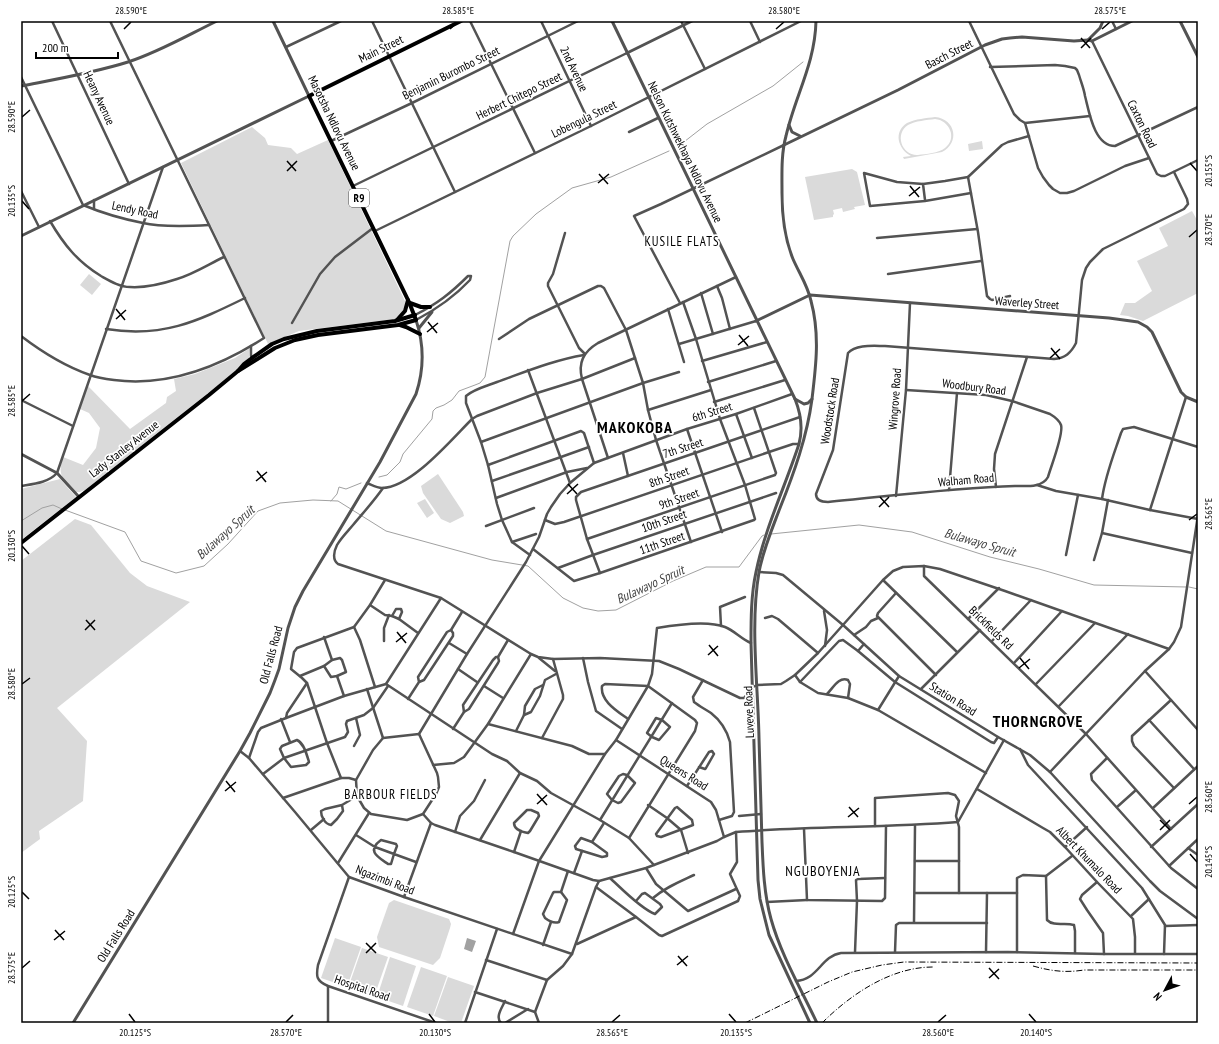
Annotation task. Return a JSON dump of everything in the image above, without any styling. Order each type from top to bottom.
[{"type":"highway","name":"Main Street","points":[[309,96],[459,22]]},
{"type":"highway","name":"Masotsha Ndlovu Avenue","points":[[309,96],[415,315],[416,320]]},
{"type":"highway","points":[[420,334],[396,323],[404,311],[408,301],[421,307],[430,307]]},
{"type":"highway","name":"Lady Stanley Avenue","points":[[396,323],[415,315]]},
{"type":"highway","name":"Lady Stanley Avenue","points":[[21,543],[238,371],[244,364],[253,360],[272,344],[296,335],[324,330],[416,320]]},
{"type":"street","name":"Heany Avenue","points":[[52,21],[129,184]]},
{"type":"street","points":[[21,336],[54,359],[91,376],[144,382],[170,379],[194,373],[234,356],[264,338],[110,21]]},
{"type":"street","points":[[23,85],[107,68],[129,61],[152,52],[216,21]]},
{"type":"street","name":"Masotsha Ndlovu Avenue","points":[[273,21],[309,96]]},
{"type":"street","points":[[286,48],[341,21]]},
{"type":"street","points":[[372,21],[456,192]]},
{"type":"street","points":[[470,21],[535,153]]},
{"type":"street","name":"2nd Avenue","points":[[541,21],[592,126]]},
{"type":"street","name":"Benjamin Burombo Street","points":[[331,141],[412,103],[578,21]]},
{"type":"street","name":"Nelson Kutshwekhaya Ndlovu Avenue","points":[[612,21],[795,399]]},
{"type":"street","points":[[681,21],[705,69]]},
{"type":"street","name":"Herbert Chitepo Street","points":[[353,186],[692,21]]},
{"type":"street","points":[[750,21],[760,42]]},
{"type":"street","name":"Lobengula Street","points":[[292,323],[320,274],[335,257],[374,230],[592,126],[801,21]]},
{"type":"street","name":"Luveve Road","points":[[816,21],[808,69],[789,124],[784,145],[782,193],[785,233],[793,260],[810,295],[816,326],[817,344],[812,399],[805,438],[788,489],[769,538],[760,572],[755,630],[763,863],[767,902],[778,939],[801,992],[817,1023]]},
{"type":"street","points":[[969,21],[1014,114],[1020,120],[1025,123],[1090,116]]},
{"type":"street","points":[[1090,40],[1100,28],[1103,21]]},
{"type":"street","points":[[1112,21],[1116,29]]},
{"type":"street","name":"Basch Street","points":[[784,145],[898,90],[981,47],[1002,39],[1014,37],[1074,42],[1090,40],[1132,21]]},
{"type":"street","points":[[1180,21],[1198,57]]},
{"type":"street","name":"Caxton Road","points":[[1090,40],[1137,135],[1159,175],[1163,176],[1174,172],[1198,160]]},
{"type":"street","points":[[990,67],[1055,65],[1072,67],[1077,70],[1092,123],[1103,141],[1108,145],[1115,146],[1198,107]]},
{"type":"street","points":[[21,77],[23,85],[83,205]]},
{"type":"street","points":[[21,236],[309,96]]},
{"type":"street","points":[[629,132],[658,118]]},
{"type":"street","points":[[1025,123],[1042,177],[1054,189],[1064,193],[1074,191],[1125,166],[1149,158]]},
{"type":"street","points":[[789,124],[792,132],[800,136]]},
{"type":"street","points":[[971,193],[925,201],[870,206],[864,173],[898,182],[923,184],[968,177],[1002,145],[1028,136]]},
{"type":"street","points":[[750,502],[720,420],[696,339],[682,302],[634,216],[784,145]]},
{"type":"street","points":[[21,486],[47,480],[54,477],[57,473],[163,167]]},
{"type":"street","points":[[908,348],[1054,359],[1060,359],[1068,355],[1076,343],[1083,276],[1090,262],[1098,252],[1178,213],[1187,206],[1187,199],[1174,172]]},
{"type":"street","points":[[968,177],[987,296],[992,300],[1010,296]]},
{"type":"street","points":[[923,184],[925,201]]},
{"type":"street","points":[[21,191],[39,227]]},
{"type":"street","points":[[94,200],[94,209]]},
{"type":"street","name":"Lendy Road","points":[[83,205],[144,224],[187,226],[208,225]]},
{"type":"street","points":[[50,221],[60,237],[76,257],[96,273],[122,286],[140,287],[162,284],[185,276],[224,257]]},
{"type":"street","points":[[877,238],[977,229]]},
{"type":"street","points":[[565,233],[548,286],[584,355]]},
{"type":"street","points":[[888,274],[982,261]]},
{"type":"street","points":[[415,315],[449,294],[468,276],[471,276],[471,279],[462,289],[442,306],[416,320]]},
{"type":"street","points":[[608,458],[582,380],[580,367],[584,355],[596,344],[736,277]]},
{"type":"street","points":[[499,339],[523,322],[557,305],[598,286],[604,288],[626,330],[636,358],[656,440],[691,542]]},
{"type":"street","points":[[717,286],[730,330]]},
{"type":"street","points":[[701,293],[713,334]]},
{"type":"street","points":[[679,344],[756,321],[810,295]]},
{"type":"street","name":"Waverley Street","points":[[810,295],[1138,322],[1147,327],[1153,334],[1181,392],[1186,397]]},
{"type":"street","points":[[106,329],[134,333],[158,331],[180,326],[219,311],[245,298]]},
{"type":"street","name":"Wingrove Road","points":[[896,496],[906,390],[910,303]]},
{"type":"street","points":[[668,309],[684,362]]},
{"type":"street","points":[[419,328],[432,312]]},
{"type":"street","name":"Old Falls Road","points":[[73,1023],[240,751],[270,693],[279,669],[288,628],[299,599],[356,503],[416,394],[420,384],[422,349],[419,328],[416,320]]},
{"type":"street","points":[[702,361],[767,342]]},
{"type":"street","points":[[251,346],[251,356],[253,360]]},
{"type":"street","name":"Woodstock Road","points":[[896,496],[824,502],[820,501],[816,496],[833,450],[847,356],[850,351],[856,348],[865,347],[885,346],[908,348]]},
{"type":"street","points":[[530,555],[512,542],[502,520],[488,465],[465,397],[466,395],[482,388],[528,370],[584,355]]},
{"type":"street","points":[[996,486],[994,461],[1027,357]]},
{"type":"street","points":[[367,483],[382,488],[399,484],[420,470],[472,419],[538,392],[582,380],[636,358]]},
{"type":"street","points":[[708,382],[776,361]]},
{"type":"street","points":[[528,370],[538,392],[570,483]]},
{"type":"street","points":[[481,442],[643,383],[680,372]]},
{"type":"street","points":[[714,402],[785,380]]},
{"type":"street","points":[[648,410],[711,390]]},
{"type":"street","name":"Woodbury Road","points":[[906,390],[986,395],[1012,401],[1055,416],[1061,425],[1061,433],[1048,477],[1044,482],[1037,485]]},
{"type":"street","points":[[949,490],[957,393]]},
{"type":"street","name":"6th Street","points":[[419,734],[467,654],[526,562],[555,501],[570,483],[594,463],[687,429],[720,420],[792,394]]},
{"type":"street","points":[[1150,510],[1174,440],[1186,397],[1198,402]]},
{"type":"street","points":[[795,399],[804,404],[808,403],[812,399]]},
{"type":"street","name":"Luveve Road","points":[[795,399],[802,432],[768,530],[754,582],[751,643],[758,880],[760,900],[772,943],[810,1023]]},
{"type":"street","points":[[21,400],[73,426]]},
{"type":"street","points":[[754,408],[769,452]]},
{"type":"street","points":[[736,414],[752,458]]},
{"type":"street","name":"7th Street","points":[[581,517],[576,497],[581,492],[696,454],[800,417]]},
{"type":"street","points":[[1102,499],[1103,488],[1123,429],[1134,427],[1198,447]]},
{"type":"street","points":[[687,429],[722,532]]},
{"type":"street","points":[[488,465],[582,431],[589,446],[594,463]]},
{"type":"street","name":"8th Street","points":[[545,520],[551,523],[558,523],[581,517],[736,463],[793,444],[799,444]]},
{"type":"street","points":[[492,481],[589,446]]},
{"type":"street","name":"9th Street","points":[[587,539],[710,498],[776,474],[769,452]]},
{"type":"street","points":[[623,453],[628,476]]},
{"type":"street","points":[[21,454],[57,473],[79,497]]},
{"type":"street","points":[[496,498],[567,472],[588,468]]},
{"type":"street","name":"Walham Road","points":[[896,496],[996,486],[1037,485],[1046,489],[1108,500],[1197,519]]},
{"type":"street","points":[[382,488],[337,544],[334,561],[338,564],[441,598],[538,657],[553,659],[583,658],[654,661],[666,664],[740,698],[744,698],[753,687],[758,685],[781,684],[795,675],[825,646],[883,580],[894,570],[903,567],[924,566],[940,569],[999,588],[1169,649]]},
{"type":"street","name":"10th Street","points":[[557,568],[776,493]]},
{"type":"street","points":[[1066,555],[1078,495]]},
{"type":"street","points":[[1094,560],[1102,533],[1108,500]]},
{"type":"street","name":"11th Street","points":[[557,568],[574,581],[600,574],[754,520],[750,502]]},
{"type":"street","points":[[486,526],[534,508]]},
{"type":"street","points":[[1050,772],[1145,672],[1169,649],[1174,642],[1181,627],[1198,515]]},
{"type":"street","points":[[581,517],[587,539],[600,574]]},
{"type":"street","points":[[1102,533],[1192,552]]},
{"type":"street","points":[[512,542],[536,534]]},
{"type":"street","points":[[533,550],[557,568]]},
{"type":"street","name":"Brickfields Rd","points":[[924,566],[924,576],[1059,706],[1171,829]]},
{"type":"street","name":"Station Road","points":[[760,572],[783,575],[843,625],[899,676],[998,737],[1037,759],[1160,891],[1198,919]]},
{"type":"street","points":[[341,778],[327,743],[307,683],[291,670],[295,650],[324,637],[354,627],[370,605],[385,580]]},
{"type":"street","points":[[883,580],[957,652]]},
{"type":"street","points":[[968,619],[999,588]]},
{"type":"street","points":[[896,594],[878,613],[877,616],[936,675]]},
{"type":"street","points":[[721,626],[720,607],[745,597]]},
{"type":"street","points":[[263,774],[284,758],[347,736],[348,732],[346,722],[373,708],[441,598]]},
{"type":"street","points":[[992,641],[1031,600]]},
{"type":"street","points":[[370,605],[383,614],[399,619],[418,633]]},
{"type":"street","points":[[384,642],[384,628],[390,616],[396,609],[401,609],[402,612],[399,619]]},
{"type":"street","points":[[824,610],[827,630],[825,646]]},
{"type":"street","points":[[1014,663],[1062,611]]},
{"type":"street","points":[[419,682],[418,677],[447,632],[451,630],[462,612]]},
{"type":"street","points":[[764,618],[770,616],[776,617],[818,653]]},
{"type":"street","points":[[854,635],[871,621],[879,618]]},
{"type":"street","points":[[1036,684],[1095,623]]},
{"type":"street","points":[[513,934],[539,861],[605,754],[616,740],[648,686],[652,674],[657,628],[688,624],[721,626],[751,643]]},
{"type":"street","points":[[354,627],[360,640],[375,687]]},
{"type":"street","points":[[408,699],[419,682],[424,680],[449,643],[453,634],[451,630]]},
{"type":"street","points":[[921,690],[980,630]]},
{"type":"street","points":[[1059,706],[1128,634]]},
{"type":"street","points":[[324,637],[332,660]]},
{"type":"street","points":[[464,712],[463,705],[477,682],[493,660],[498,657],[508,640]]},
{"type":"street","points":[[800,682],[841,640],[844,640],[895,682],[991,742],[994,743],[998,737]]},
{"type":"street","points":[[449,643],[467,654]]},
{"type":"street","points":[[858,651],[864,644]]},
{"type":"street","points":[[433,765],[451,764],[458,762],[464,757],[488,724],[531,654]]},
{"type":"street","points":[[454,729],[464,712],[469,709],[484,686],[499,661],[498,657]]},
{"type":"street","points":[[538,657],[556,672]]},
{"type":"street","points":[[300,676],[324,666],[332,660],[341,658],[346,670],[344,674],[331,677],[324,666]]},
{"type":"street","points":[[583,658],[596,711],[622,730]]},
{"type":"street","points":[[542,738],[563,699],[553,659]]},
{"type":"street","points":[[458,669],[477,682]]},
{"type":"street","points":[[524,715],[531,712],[540,696],[543,685],[547,679],[556,672]]},
{"type":"street","points":[[1145,672],[1198,730]]},
{"type":"street","points":[[795,675],[800,682],[818,693],[848,698],[878,710],[986,773]]},
{"type":"street","points":[[337,676],[344,696]]},
{"type":"street","points":[[878,710],[899,676]]},
{"type":"street","points":[[827,695],[840,680],[845,679],[848,680],[850,684],[848,698]]},
{"type":"street","points":[[703,680],[693,699],[696,704],[718,720],[730,742],[734,812],[732,816],[719,820]]},
{"type":"street","points":[[286,718],[287,713],[307,683]]},
{"type":"street","points":[[628,719],[606,700],[602,686],[605,684],[648,686],[697,723],[695,731],[628,838]]},
{"type":"street","points":[[250,758],[259,730],[282,719],[344,696],[387,685],[431,715],[476,742],[492,754],[507,761],[520,773],[531,778],[551,793],[600,820],[628,838],[654,865]]},
{"type":"street","points":[[516,731],[524,715],[525,706],[534,689],[543,685]]},
{"type":"street","points":[[484,686],[503,698]]},
{"type":"street","points":[[367,689],[383,738]]},
{"type":"street","points":[[1171,700],[1132,736],[1132,744],[1174,788]]},
{"type":"street","points":[[600,820],[672,703]]},
{"type":"street","points":[[354,746],[360,736],[356,718]]},
{"type":"street","points":[[655,718],[662,720],[670,727],[660,740],[658,740],[647,733],[655,718]]},
{"type":"street","points":[[282,719],[290,742]]},
{"type":"street","points":[[1149,720],[1194,769]]},
{"type":"street","points":[[488,724],[572,746],[589,754],[605,754]]},
{"type":"street","points":[[419,734],[438,777],[438,791],[423,814],[407,820],[369,813],[364,808],[357,796],[356,780],[373,750],[383,738],[419,734]]},
{"type":"street","points":[[299,740],[305,751],[309,761],[306,765],[291,767],[284,758],[280,748],[290,742],[299,740]]},
{"type":"street","name":"Queens Road","points":[[616,740],[711,802],[716,810],[724,837]]},
{"type":"street","points":[[958,822],[1004,740]]},
{"type":"street","points":[[1020,750],[1028,765],[1142,888],[1165,926],[1164,954]]},
{"type":"street","name":"Ngazimbi Road","points":[[240,751],[250,758],[311,830],[348,877],[572,954]]},
{"type":"street","points":[[687,786],[699,767],[709,752],[712,751],[714,754],[706,768],[704,769],[699,767]]},
{"type":"street","points":[[1107,758],[1091,774],[1093,782],[1169,866],[1198,889]]},
{"type":"street","points":[[1153,808],[1198,766]]},
{"type":"street","points":[[480,840],[520,773]]},
{"type":"street","points":[[623,774],[635,783],[621,802],[618,803],[612,800],[607,794],[620,776],[623,774]]},
{"type":"street","points":[[283,798],[341,778],[356,780]]},
{"type":"street","points":[[455,832],[460,816],[474,801],[486,780]]},
{"type":"street","name":"Albert Khumalo Road","points":[[977,789],[1050,832],[1131,916]]},
{"type":"street","points":[[1117,808],[1136,790]]},
{"type":"street","points":[[875,826],[875,798],[948,793],[955,795],[959,804],[956,816],[960,827],[959,893]]},
{"type":"street","points":[[342,805],[342,811],[334,823],[328,824],[321,813],[323,810],[342,805],[357,796]]},
{"type":"street","points":[[1151,847],[1198,804]]},
{"type":"street","points":[[648,805],[668,818],[681,830],[688,853]]},
{"type":"street","points":[[675,808],[679,808],[694,823],[693,825],[681,830],[661,838],[656,834],[675,808]]},
{"type":"street","points":[[527,810],[538,813],[540,816],[530,831],[528,833],[521,831],[514,827],[514,824],[527,810]]},
{"type":"street","points":[[338,863],[369,813]]},
{"type":"street","points":[[423,814],[431,823],[593,880],[610,878],[646,868],[688,853],[736,832],[875,826],[915,826],[958,822]]},
{"type":"street","points":[[739,816],[762,814]]},
{"type":"street","points":[[311,830],[324,819]]},
{"type":"street","points":[[404,897],[431,823]]},
{"type":"street","points":[[592,842],[604,823]]},
{"type":"street","points":[[767,902],[807,900],[883,900],[885,898],[886,826]]},
{"type":"street","points":[[914,922],[915,826]]},
{"type":"street","points":[[1065,847],[1087,827]]},
{"type":"street","points":[[804,829],[807,900]]},
{"type":"street","points":[[514,852],[521,831]]},
{"type":"street","points":[[596,887],[662,936],[738,901],[740,896],[730,874],[737,862],[736,832]]},
{"type":"street","points":[[356,835],[375,846],[416,862]]},
{"type":"street","points":[[581,838],[592,842],[607,853],[607,856],[602,858],[582,852],[576,849],[575,846],[581,838]]},
{"type":"street","points":[[1169,866],[1198,839]]},
{"type":"street","points":[[381,840],[396,843],[397,846],[394,854],[391,864],[389,865],[375,855],[375,846],[381,840]]},
{"type":"street","points":[[1188,848],[1198,855]]},
{"type":"street","points":[[574,873],[582,852]]},
{"type":"street","points":[[1017,952],[1017,878],[1020,875],[1046,876],[1072,856]]},
{"type":"street","points":[[915,860],[960,861]]},
{"type":"street","points":[[646,868],[656,884],[688,911],[736,889]]},
{"type":"street","points":[[561,892],[568,871]]},
{"type":"street","points":[[653,898],[662,890],[694,875]]},
{"type":"street","points":[[1046,876],[1047,920],[1052,923],[1074,925],[1075,953]]},
{"type":"street","name":"Hospital Road","points":[[348,877],[318,965],[318,979],[323,984],[328,986],[436,1023]]},
{"type":"street","points":[[610,878],[636,901],[655,914],[662,907],[653,898],[644,893],[636,901]]},
{"type":"street","points":[[855,952],[857,901],[856,879],[885,878]]},
{"type":"street","points":[[539,1023],[535,1012],[547,980],[572,954],[599,880]]},
{"type":"street","points":[[1097,882],[1082,895],[1080,899],[1103,933],[1104,954]]},
{"type":"street","points":[[561,892],[567,900],[559,922],[551,922],[545,918],[543,914],[553,893],[561,892]]},
{"type":"street","points":[[915,893],[1017,893]]},
{"type":"street","points":[[986,952],[987,893]]},
{"type":"street","points":[[1135,953],[1135,927],[1131,916],[1149,899]]},
{"type":"street","points":[[576,944],[636,916]]},
{"type":"street","points":[[544,945],[551,922]]},
{"type":"street","points":[[895,952],[896,925],[899,923],[987,924]]},
{"type":"street","points":[[1165,926],[1198,925]]},
{"type":"street","points":[[465,1023],[497,929]]},
{"type":"street","points":[[796,981],[806,980],[817,972],[831,956],[841,953],[855,952],[1198,954]]},
{"type":"street","points":[[486,960],[547,980]]},
{"type":"street","points":[[328,986],[328,1023]]},
{"type":"street","points":[[475,992],[535,1012]]},
{"type":"street","points":[[501,1023],[498,1021],[498,1017],[505,1001]]},
{"type":"street","points":[[505,1023],[528,1009]]},
{"type":"shaded area","points":[[935,117],[947,122],[951,127],[953,137],[948,148],[942,152],[904,159],[903,157],[911,156],[900,145],[900,131],[907,123]],"holes":[[[925,120],[940,120],[948,126],[951,135],[949,144],[945,148],[936,152],[918,155],[912,154],[904,148],[901,134],[908,125]]]},
{"type":"shaded area","points":[[252,127],[265,138],[268,145],[291,148],[297,154],[328,140],[405,301],[403,311],[395,319],[299,331],[268,344],[181,163]]},
{"type":"shaded area","points":[[982,141],[983,149],[969,151],[968,144]]},
{"type":"shaded area","points":[[852,169],[857,172],[865,205],[854,207],[855,209],[843,212],[842,208],[833,210],[833,217],[814,220],[805,177]]},
{"type":"shaded area","points":[[1192,211],[1197,220],[1198,219],[1198,293],[1143,321],[1120,315],[1125,303],[1135,303],[1152,291],[1137,261],[1168,246],[1159,228]]},
{"type":"shaded area","points":[[89,274],[101,284],[92,295],[80,285]]},
{"type":"shaded area","points":[[250,348],[249,358],[236,371],[85,490],[76,492],[62,477],[61,464],[63,457],[83,465],[96,448],[100,428],[89,413],[80,409],[88,386],[130,429],[166,403],[167,397],[176,391],[174,379],[195,374],[235,358]]},
{"type":"shaded area","points":[[438,474],[463,512],[464,516],[450,523],[441,519],[423,493],[421,486]]},
{"type":"shaded area","points":[[60,479],[76,497],[21,540],[21,489]]},
{"type":"shaded area","points":[[425,499],[434,513],[427,518],[417,503]]},
{"type":"shaded area","points":[[75,519],[91,525],[130,573],[147,586],[190,602],[57,708],[87,741],[83,801],[39,831],[40,839],[21,853],[21,561]]},
{"type":"shaded area","points":[[394,900],[449,919],[451,924],[440,958],[433,965],[379,947],[377,937],[389,903]]},
{"type":"shaded area","points":[[335,938],[361,947],[347,987],[321,978]]},
{"type":"shaded area","points":[[467,938],[476,941],[472,952],[464,949]]},
{"type":"shaded area","points":[[362,948],[388,957],[374,997],[348,988]]},
{"type":"shaded area","points":[[390,957],[416,966],[403,1006],[377,997]]},
{"type":"shaded area","points":[[421,967],[447,976],[433,1016],[407,1007]]},
{"type":"shaded area","points":[[448,977],[474,986],[461,1023],[453,1023],[434,1016]]},
{"type":"waterway","points":[[680,145],[707,124],[773,86],[803,62]]},
{"type":"waterway","points":[[379,477],[387,475],[400,462],[403,454],[432,419],[433,411],[436,408],[452,400],[459,391],[480,383],[485,377],[510,241],[513,236],[536,214],[572,188],[611,177],[669,151]]},
{"type":"waterway","points":[[331,501],[337,494],[339,487],[346,489],[361,483]]},
{"type":"waterway","name":"Bulawayo Spruit","points":[[65,510],[125,532],[141,561],[176,573],[204,566],[228,544],[258,511],[280,503],[313,500],[338,501],[386,531],[492,560],[528,566],[563,598],[583,608],[598,611],[616,610],[673,581],[706,567],[739,567],[764,535]]},
{"type":"waterway","name":"Bulawayo Spruit","points":[[21,521],[42,508],[53,505],[62,509]]},
{"type":"waterway","name":"Bulawayo Spruit","points":[[771,534],[859,525],[912,532],[990,557],[1094,585],[1186,587]]},
{"type":"waterway","name":"Bulawayo Spruit","points":[[1189,587],[1198,589]]},
{"type":"railway","points":[[745,1023],[828,982],[852,972],[882,965],[904,962],[1198,963]]},
{"type":"railway","points":[[1033,966],[1064,971],[1198,970]]},
{"type":"railway","points":[[822,1023],[846,1002],[873,984],[902,972],[917,968],[933,967]]},
{"type":"district","name":"KUSILE FLATS","points":[[682,241]]},
{"type":"district","name":"MAKOKOBA","points":[[635,427]]},
{"type":"district","name":"THORNGROVE","points":[[1038,721]]},
{"type":"district","name":"BARBOUR FIELDS","points":[[391,794]]},
{"type":"district","name":"NGUBOYENJA","points":[[823,871]]}]
